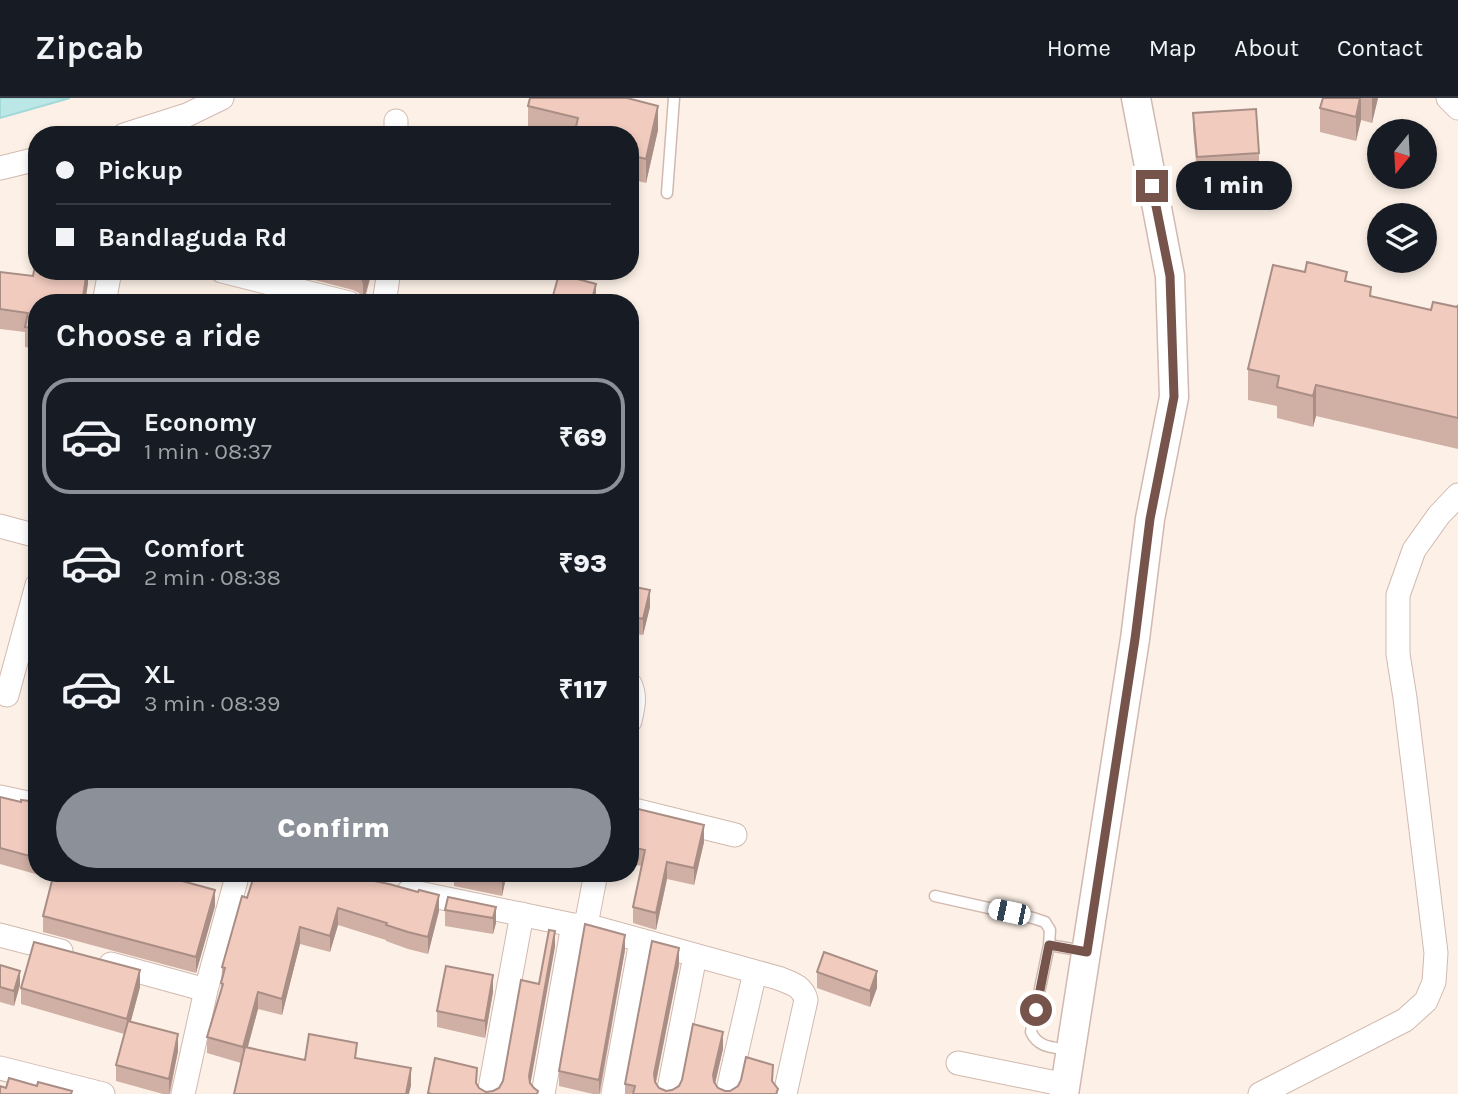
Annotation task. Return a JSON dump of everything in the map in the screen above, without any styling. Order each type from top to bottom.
[{"type":"street","points":[[152,126],[187,115],[222,98]]},
{"type":"street","points":[[958,1063],[1065,1089],[1135,639],[1150,519],[1174,397],[1170,276],[1136,98]]},
{"type":"street","points":[[1448,98],[1458,108]]},
{"type":"street","points":[[0,169],[28,161]]},
{"type":"street","points":[[258,280],[313,294]]},
{"type":"street","points":[[1260,1094],[1405,1020],[1426,1001],[1434,982],[1436,953],[1398,654],[1398,595],[1414,550],[1439,515],[1458,495]]},
{"type":"street","points":[[0,526],[28,534]]},
{"type":"street","points":[[7,695],[28,618]]},
{"type":"street","points":[[0,797],[28,804]]},
{"type":"street","points":[[639,811],[735,835]]},
{"type":"street","points":[[183,1094],[206,990],[236,882]]},
{"type":"street","points":[[543,1094],[579,925],[593,882]]},
{"type":"street","points":[[390,887],[579,925],[799,986],[806,1000],[785,1094]]},
{"type":"street","points":[[489,1094],[522,914]]},
{"type":"street","points":[[0,935],[206,990]]},
{"type":"street","points":[[613,1094],[641,941]]},
{"type":"street","points":[[668,1094],[695,956]]},
{"type":"street","points":[[727,1094],[755,972]]},
{"type":"street","points":[[0,1068],[103,1094]]},
{"type":"lane","points":[[667,193],[674,98]]},
{"type":"lane","points":[[935,896],[1045,922],[1050,930],[1049,945],[1031,1032],[1040,1045],[1071,1050]]},
{"type":"lane","points":[[1049,945],[1087,952]]},
{"type":"water","points":[[0,98],[70,98],[0,118]]},
{"type":"building","points":[[530,98],[627,98],[658,106],[646,159],[639,157],[639,126],[576,126],[578,118],[528,106]]},
{"type":"building","points":[[1323,98],[1360,98],[1356,117],[1320,108]]},
{"type":"building","points":[[1256,109],[1259,153],[1197,157],[1193,113]]},
{"type":"building","points":[[1307,262],[1347,272],[1345,281],[1371,287],[1370,296],[1431,310],[1433,302],[1457,307],[1458,305],[1458,418],[1316,385],[1313,396],[1277,387],[1279,376],[1248,369],[1273,265],[1305,272]]},
{"type":"building","points":[[0,272],[28,275],[28,280],[86,280],[83,294],[28,294],[28,313],[0,309]]},
{"type":"building","points":[[557,280],[581,280],[596,284],[593,294],[553,294]]},
{"type":"building","points":[[639,588],[650,590],[643,619],[639,618]]},
{"type":"building","points":[[0,797],[28,801],[28,856],[0,848]]},
{"type":"building","points":[[639,809],[704,825],[694,868],[667,862],[656,913],[633,907],[645,850],[639,849]]},
{"type":"building","points":[[52,882],[186,882],[215,890],[196,957],[43,916]]},
{"type":"building","points":[[252,882],[379,882],[439,895],[428,937],[338,908],[330,936],[300,927],[282,999],[258,992],[243,1047],[207,1037],[223,984],[221,983],[225,968],[222,967],[242,896],[247,898]]},
{"type":"building","points":[[448,897],[496,907],[493,918],[445,910]]},
{"type":"building","points":[[585,924],[625,935],[599,1080],[559,1071]]},
{"type":"building","points":[[549,930],[555,931],[529,1076],[530,1083],[538,1091],[537,1094],[428,1093],[435,1058],[477,1068],[476,1083],[486,1092],[499,1088],[503,1081],[521,980],[539,984]]},
{"type":"building","points":[[652,941],[679,948],[654,1074],[659,1088],[666,1091],[679,1086],[693,1024],[723,1032],[713,1075],[718,1088],[730,1091],[738,1086],[746,1057],[773,1065],[772,1081],[778,1089],[776,1094],[633,1094],[635,1086],[625,1084]]},
{"type":"building","points":[[34,942],[140,970],[127,1019],[21,988]]},
{"type":"building","points":[[824,952],[877,971],[870,991],[817,972]]},
{"type":"building","points":[[0,965],[20,971],[14,991],[0,987]]},
{"type":"building","points":[[446,966],[493,975],[485,1021],[437,1011]]},
{"type":"building","points":[[128,1021],[178,1034],[169,1079],[116,1065]]},
{"type":"building","points":[[309,1034],[357,1043],[355,1058],[411,1068],[406,1094],[234,1094],[245,1047],[305,1060]]},
{"type":"building","points":[[9,1078],[37,1086],[38,1082],[72,1091],[71,1094],[0,1094],[0,1086],[6,1088]]},
{"type":"route","points":[[1036,1010],[1049,945],[1087,952],[1135,639],[1150,519],[1174,397],[1170,276],[1152,186]]}]
